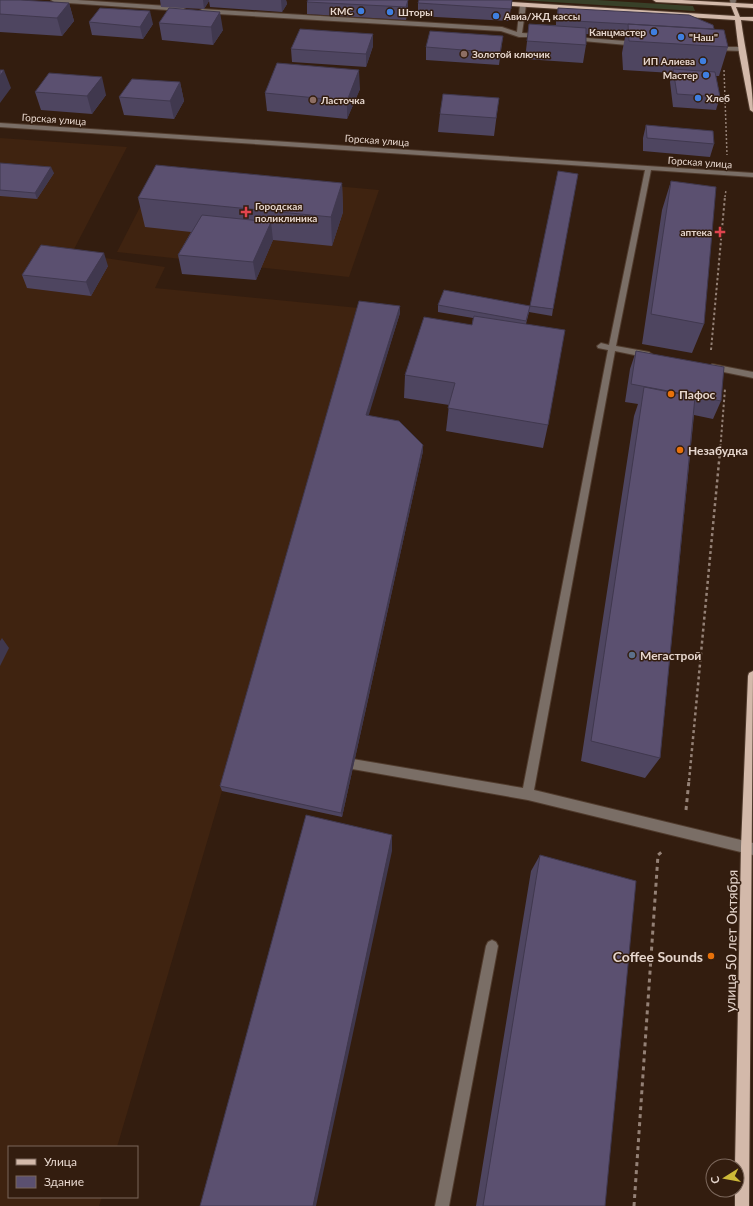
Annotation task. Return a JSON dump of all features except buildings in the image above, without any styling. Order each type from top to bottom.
[{"type":"main road","points":[[656,0],[733,2],[753,6]]},
{"type":"main road","points":[[733,2],[738,18],[742,49],[750,79],[753,110]]},
{"type":"main road","points":[[494,3],[753,19]]},
{"type":"main road","name":"улица 50 лет Октября","points":[[742,1206],[753,676]]},
{"type":"street","points":[[54,0],[188,10]]},
{"type":"street","points":[[519,35],[523,5]]},
{"type":"street","points":[[196,10],[502,30],[519,35],[543,37]]},
{"type":"street","points":[[566,38],[642,44]]},
{"type":"street","points":[[704,49],[742,49]]},
{"type":"street","name":"Горская улица","points":[[0,125],[753,176]]},
{"type":"street","points":[[528,794],[612,348],[648,168]]},
{"type":"street","points":[[601,346],[658,357]]},
{"type":"street","points":[[704,365],[753,374]]},
{"type":"street","points":[[333,760],[528,794],[750,848]]},
{"type":"street","points":[[442,1206],[492,946]]},
{"type":"path","points":[[634,1206],[658,855],[684,832],[713,533],[725,388],[719,368],[711,352],[727,174],[724,67]]},
{"type":"shaded area","points":[[0,138],[127,147],[72,253],[165,267],[155,288],[359,308],[222,791],[117,1146],[8,1146],[8,1198],[102,1198],[99,1206],[0,1206]]},
{"type":"shaded area","points":[[159,170],[379,190],[349,277],[117,252]]},
{"type":"green space","points":[[520,0],[597,0],[693,6],[695,11]]},
{"type":"place","name":"КМС","points":[[361,11]]},
{"type":"place","name":"Шторы","points":[[390,12]]},
{"type":"place","name":"Авиа/ЖД кассы","points":[[496,16]]},
{"type":"place","name":"Канцмастер","points":[[654,32]]},
{"type":"place","name":"\"Наш\"","points":[[681,37]]},
{"type":"place","name":"Золотой ключик","points":[[464,54]]},
{"type":"place","name":"ИП Алиева","points":[[703,61]]},
{"type":"place","name":"Мастер","points":[[706,75]]},
{"type":"place","name":"Хлеб","points":[[698,98]]},
{"type":"place","name":"Ласточка","points":[[313,100]]},
{"type":"place","name":"Городская поликлиника","points":[[246,212]]},
{"type":"place","name":"аптека","points":[[720,232]]},
{"type":"place","name":"Пафос","points":[[671,394]]},
{"type":"place","name":"Незабудка","points":[[680,450]]},
{"type":"place","name":"Мегастрой","points":[[632,655]]},
{"type":"place","name":"Coffee Sounds","points":[[711,956]]}]
